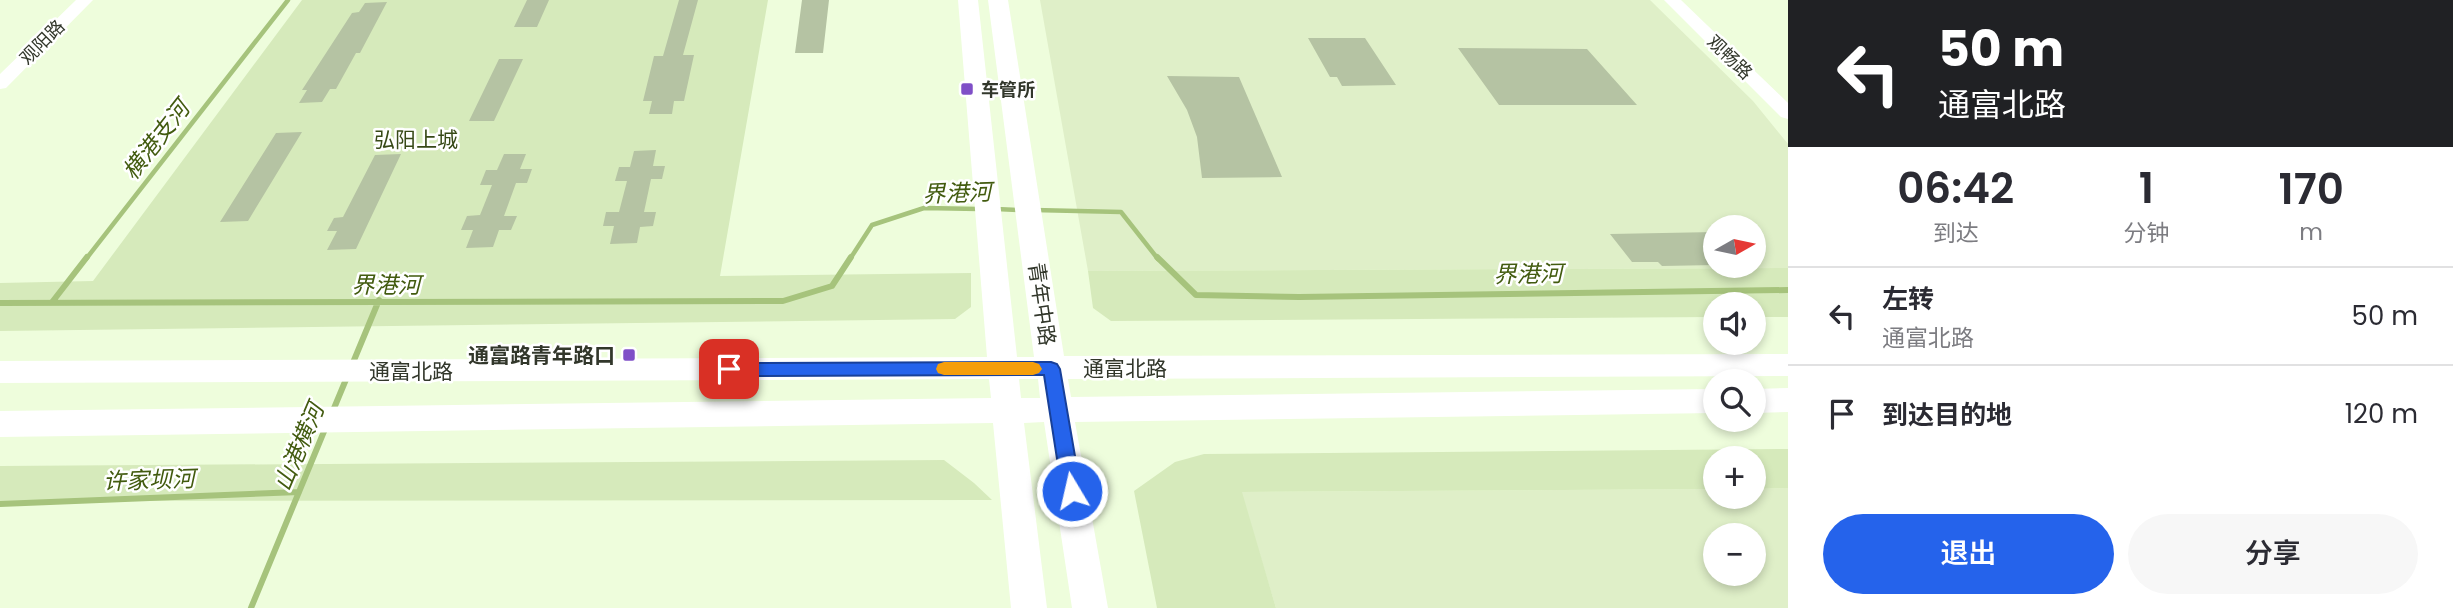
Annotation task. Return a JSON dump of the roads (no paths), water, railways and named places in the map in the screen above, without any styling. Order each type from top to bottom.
[{"type":"main road","name":"青年中路","points":[[968,0],[1007,412],[1029,608]]},
{"type":"main road","name":"青年中路","points":[[998,0],[1051,369],[1090,608]]},
{"type":"main road","name":"通富北路","points":[[0,372],[1788,365]]},
{"type":"main road","points":[[1766,401],[1788,400]]},
{"type":"main road","name":"通富北路","points":[[0,424],[1703,401]]},
{"type":"street","name":"观阳路","points":[[0,66],[69,0]]},
{"type":"street","name":"观阳路","points":[[0,84],[85,0]]},
{"type":"street","name":"观畅路","points":[[1672,0],[1788,113]]},
{"type":"waterway","name":"横港支河","points":[[86,259],[288,0]]},
{"type":"waterway","name":"界港河","points":[[850,259],[872,225],[924,208],[979,209]]},
{"type":"waterway","name":"界港河","points":[[996,209],[1021,210]]},
{"type":"waterway","name":"界港河","points":[[1034,210],[1121,212],[1158,259]]},
{"type":"waterway","name":"横港支河","points":[[53,301],[87,257]]},
{"type":"waterway","name":"界港河","points":[[378,302],[783,301],[832,286],[851,257]]},
{"type":"waterway","name":"界港河","points":[[1157,257],[1196,295],[1299,297],[1788,290]]},
{"type":"waterway","name":"界港河","points":[[0,303],[378,302]]},
{"type":"waterway","name":"山港横河","points":[[352,365],[378,302]]},
{"type":"waterway","name":"山港横河","points":[[332,413],[347,377]]},
{"type":"waterway","name":"山港横河","points":[[299,492],[325,429]]},
{"type":"waterway","name":"许家坝河","points":[[0,504],[299,492]]},
{"type":"waterway","name":"山港横河","points":[[251,608],[299,492]]},
{"type":"place","name":"车管所","points":[[967,89]]},
{"type":"place","name":"通富路青年路口","points":[[629,355]]},
{"type":"park label","name":"弘阳上城","points":[[416,139]]}]
